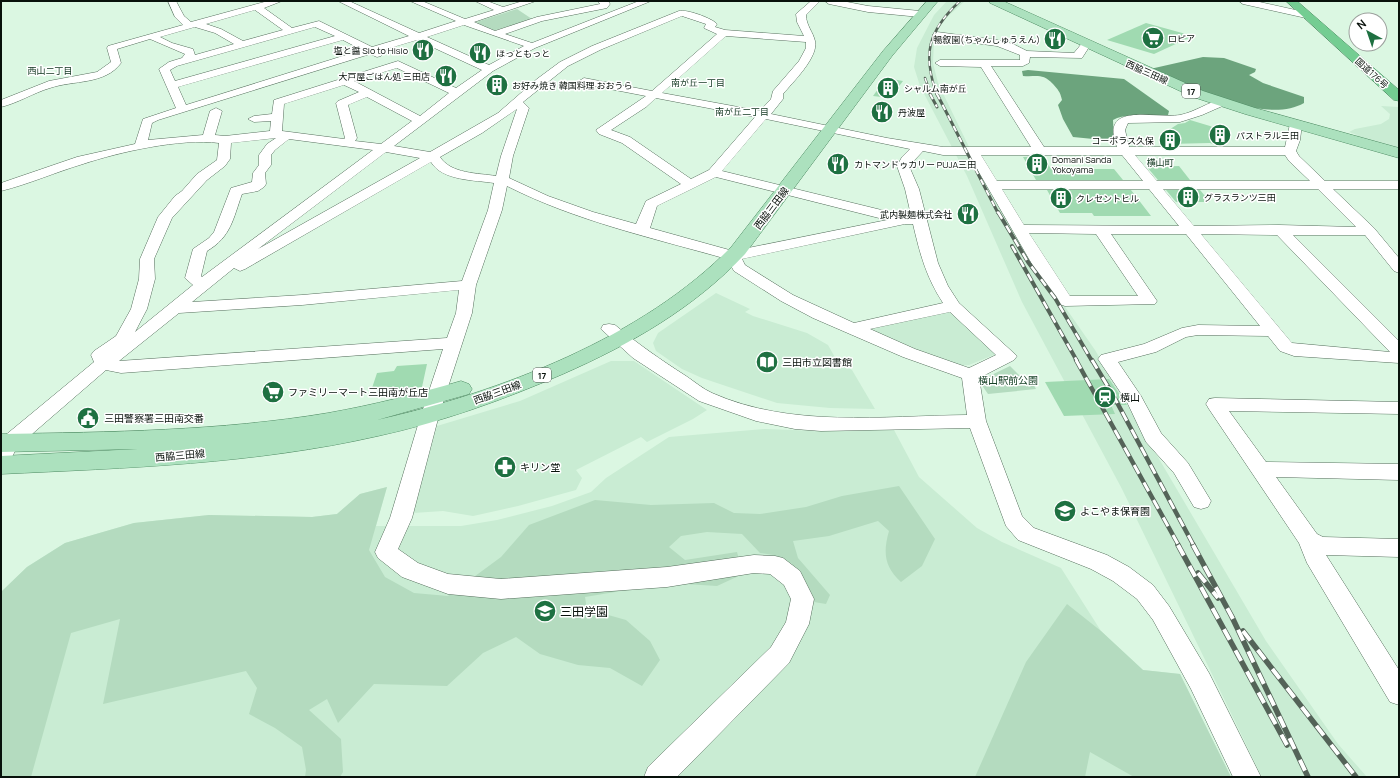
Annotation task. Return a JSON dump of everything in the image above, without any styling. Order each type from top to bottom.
[{"type":"highway","name":"国道176号","points":[[1291,1],[1399,98]]},
{"type":"main road","name":"西脇三田線","points":[[994,1],[1180,87],[1223,102],[1399,153]]},
{"type":"main road","name":"西脇三田線","points":[[1,465],[155,457],[292,443],[359,431],[433,406],[539,376],[615,334],[682,301],[726,255],[824,128],[900,36],[921,7]]},
{"type":"main road","name":"西脇三田線","points":[[3,449],[219,435],[287,428],[349,417],[433,406]]},
{"type":"street","points":[[172,1],[180,17],[193,25],[218,31],[241,44]]},
{"type":"street","points":[[1,104],[44,86],[57,82],[83,79],[108,70],[116,63],[112,48],[278,1]]},
{"type":"street","points":[[347,1],[489,69]]},
{"type":"street","points":[[414,1],[495,34],[532,46]]},
{"type":"street","points":[[479,1],[504,10]]},
{"type":"street","points":[[141,146],[147,121],[532,1]]},
{"type":"street","points":[[495,34],[540,19],[604,6],[606,4],[602,1]]},
{"type":"street","points":[[3,449],[103,364],[175,308],[203,284],[419,120],[489,69],[532,46],[648,1]]},
{"type":"street","points":[[682,13],[686,1]]},
{"type":"street","points":[[642,231],[645,217],[651,204],[714,173],[777,99],[777,93],[809,54],[811,43],[800,21],[801,14],[816,1]]},
{"type":"street","points":[[829,1],[856,7],[921,7]]},
{"type":"street","points":[[856,7],[867,1]]},
{"type":"street","points":[[1243,1],[1306,15]]},
{"type":"street","points":[[257,7],[290,30]]},
{"type":"street","points":[[227,266],[239,267],[434,157],[478,130],[518,102],[541,81],[564,64],[620,38],[682,13],[709,22],[712,24],[709,28],[724,33],[755,34],[802,40],[809,39]]},
{"type":"street","points":[[182,109],[164,69],[166,66],[290,30],[319,24],[457,93]]},
{"type":"street","points":[[690,185],[626,140],[603,132],[602,130],[642,105],[724,33]]},
{"type":"street","points":[[937,35],[985,41],[1017,49],[1024,54],[1078,56],[1080,50],[1086,44]]},
{"type":"street","points":[[151,36],[169,45],[189,51],[190,54],[186,60]]},
{"type":"street","points":[[171,86],[343,37]]},
{"type":"street","points":[[940,63],[1023,63],[1025,61],[1024,54]]},
{"type":"street","points":[[254,87],[278,102],[398,64]]},
{"type":"street","points":[[984,64],[1040,151]]},
{"type":"street","points":[[345,81],[419,120]]},
{"type":"street","points":[[584,81],[762,115],[919,148],[943,151],[1290,151]]},
{"type":"street","points":[[346,144],[351,138],[342,103],[367,93]]},
{"type":"street","points":[[278,102],[277,117],[281,135]]},
{"type":"street","points":[[518,102],[523,108],[501,180],[495,210],[468,285],[464,313],[452,343],[401,518],[386,552],[410,570],[448,584],[500,589],[667,577],[754,564],[775,565],[792,578],[803,599],[797,624],[780,655],[658,777]]},
{"type":"street","points":[[1223,102],[1186,117],[1145,120],[1128,118],[1123,120],[1121,124],[1120,142],[1125,151],[1272,328],[1272,331],[1286,347],[1294,350],[1398,356]]},
{"type":"street","points":[[208,138],[216,111]]},
{"type":"street","points":[[254,119],[277,117]]},
{"type":"street","points":[[1296,124],[1294,140],[1290,151],[1293,158],[1324,186],[1369,231],[1399,268]]},
{"type":"street","points":[[203,284],[193,278],[200,249],[214,240],[221,233],[236,191],[253,188],[259,184],[259,173],[265,166],[265,155],[281,135]]},
{"type":"street","points":[[1,187],[81,160],[156,142],[208,138],[225,140],[281,135],[383,148],[434,157],[439,165],[451,172],[501,180],[588,215],[726,255],[912,220]]},
{"type":"street","points":[[103,364],[100,355],[123,339],[139,309],[146,279],[147,259],[165,217],[180,199],[187,194],[202,177],[221,163],[224,159],[225,140]]},
{"type":"street","points":[[726,255],[739,268],[787,298],[819,314],[915,356],[970,375],[1008,356],[953,306],[940,286],[930,263],[912,220],[912,189],[904,172],[903,166],[906,160],[919,148]]},
{"type":"street","points":[[973,151],[1044,270],[1065,301],[1149,301],[1101,230]]},
{"type":"street","points":[[714,173],[912,220]]},
{"type":"street","points":[[994,185],[1399,185]]},
{"type":"street","points":[[1020,229],[1279,229],[1369,231]]},
{"type":"street","points":[[1279,229],[1398,356]]},
{"type":"street","points":[[175,308],[302,300],[468,285]]},
{"type":"street","points":[[853,328],[953,306]]},
{"type":"street","points":[[1201,501],[1181,468],[1152,436],[1135,400],[1107,359],[1142,350],[1182,334],[1198,330],[1272,331]]},
{"type":"street","points":[[615,334],[666,373],[705,397],[756,414],[795,422],[821,424],[977,421]]},
{"type":"street","points":[[103,364],[121,368],[452,343]]},
{"type":"street","points":[[970,375],[977,421],[1013,520],[1026,534],[1099,562],[1121,574],[1145,592],[1161,613],[1200,681],[1247,777]]},
{"type":"street","points":[[1399,408],[1304,408],[1215,404],[1309,540],[1315,557],[1399,693]]},
{"type":"street","points":[[1260,468],[1399,472]]},
{"type":"street","points":[[1309,540],[1320,546],[1399,548]]},
{"type":"shaded area","points":[[947,1],[965,1],[945,19],[936,33],[934,40],[933,63],[938,83],[970,149],[1038,268],[1095,350],[1266,641],[1338,744],[1367,777],[1262,777],[1122,489],[1022,302],[967,176],[920,86],[914,67],[917,48],[934,15]]},
{"type":"shaded area","points":[[1203,57],[1224,58],[1256,69],[1255,72],[1249,75],[1263,83],[1304,97],[1304,103],[1287,109],[1269,110],[1248,107],[1205,93],[1150,69]]},
{"type":"shaded area","points":[[1028,70],[1124,79],[1169,111],[1168,115],[1163,118],[1124,116],[1113,120],[1114,141],[1073,137],[1063,119],[1058,105],[1062,100],[1059,91],[1046,78],[1023,76],[1022,71]]},
{"type":"shaded area","points":[[1381,106],[1399,107],[1399,148],[1356,136],[1357,135],[1349,132],[1355,129],[1381,124],[1389,119],[1390,114]]},
{"type":"shaded area","points":[[716,293],[750,309],[745,312],[753,316],[807,333],[828,345],[837,361],[852,370],[875,409],[830,408],[777,403],[702,378],[682,369],[656,351],[653,343],[658,333]]},
{"type":"shaded area","points":[[951,310],[996,354],[969,365],[948,365],[867,328]]},
{"type":"shaded area","points":[[611,361],[634,361],[707,410],[693,419],[647,442],[641,437],[576,470],[582,478],[576,490],[518,506],[473,516],[443,511],[413,513],[437,426],[520,401]]},
{"type":"shaded area","name":"三田学園","points":[[765,429],[819,431],[894,430],[919,477],[977,528],[1002,542],[1061,568],[1101,631],[1143,670],[1180,674],[1231,777],[1,777],[1,592],[27,567],[65,543],[134,523],[209,515],[312,517],[337,514],[360,494],[387,487],[376,526],[461,526],[497,520],[552,506],[591,492],[606,478],[669,437]]},
{"type":"green space","points":[[517,9],[532,19],[493,31],[475,24],[478,23],[476,22]]},
{"type":"green space","name":"横山駅前公園","points":[[1010,366],[1022,378],[1031,380],[1036,389],[988,394],[979,381]]},
{"type":"green space","points":[[899,486],[935,539],[922,566],[901,582],[891,571],[886,559],[886,546],[889,531],[878,521],[829,536],[793,541],[798,558],[830,595],[826,604],[814,602],[807,588],[784,562],[774,555],[760,553],[742,534],[707,532],[681,536],[669,547],[685,560],[737,552],[743,574],[717,586],[669,583],[585,597],[587,609],[626,620],[650,641],[660,660],[642,686],[610,668],[578,665],[540,654],[516,637],[483,653],[447,686],[374,684],[338,723],[327,699],[309,710],[341,739],[343,772],[340,777],[305,777],[306,770],[302,747],[275,728],[249,714],[257,688],[246,671],[103,704],[120,619],[71,633],[31,777],[1,777],[1,592],[27,567],[65,543],[134,523],[209,515],[312,517],[337,514],[360,494],[387,487],[369,550],[385,577],[414,593],[448,596],[501,557],[529,525],[595,500],[651,505],[714,503],[734,513],[760,514],[806,507],[842,496]]},
{"type":"green space","points":[[1067,604],[1101,631],[1143,670],[1180,674],[1231,777],[1134,777],[1090,752],[1085,777],[975,777],[1026,662]]},
{"type":"building","name":"ロピア","points":[[1146,23],[1193,36],[1154,54],[1107,40]]},
{"type":"building","name":"シャルム南が丘","points":[[886,78],[903,81],[890,98],[873,96]]},
{"type":"building","points":[[1190,120],[1210,126],[1228,134],[1215,145],[1210,143],[1169,144],[1161,135],[1178,124],[1185,123]]},
{"type":"building","points":[[1043,156],[1051,169],[1114,169],[1123,180],[1036,180],[1023,157]]},
{"type":"building","points":[[1179,166],[1190,180],[1158,180],[1147,167]]},
{"type":"building","points":[[1047,190],[1131,190],[1151,216],[1094,216],[1092,213],[1060,213]]},
{"type":"building","name":"グラスランツ三田","points":[[1166,190],[1200,190],[1210,202],[1176,202]]},
{"type":"building","points":[[427,364],[422,387],[370,394],[377,373],[394,371],[397,366]]},
{"type":"building","points":[[1109,379],[1127,405],[1111,405],[1115,414],[1064,416],[1045,382]]},
{"type":"railway","points":[[937,95],[932,80],[930,67],[929,55],[931,44],[941,23],[960,1]]},
{"type":"railway","points":[[925,78],[931,95]]},
{"type":"railway","points":[[930,94],[937,107]]},
{"type":"railway","points":[[937,94],[998,213]]},
{"type":"railway","points":[[998,212],[1028,262],[1055,298],[1092,361]]},
{"type":"railway","points":[[1012,246],[1077,361]]},
{"type":"railway","points":[[1076,360],[1179,546]]},
{"type":"railway","points":[[1092,360],[1113,395],[1194,546]]},
{"type":"railway","points":[[1178,545],[1287,745]]},
{"type":"railway","points":[[1193,545],[1232,617],[1308,777]]},
{"type":"railway","points":[[1198,573],[1218,598]]},
{"type":"railway","points":[[1243,631],[1356,777]]},
{"type":"place","name":"ロピア","points":[[1153,38]]},
{"type":"place","name":"暢叙園(ちゃんしゅうえん)","points":[[1055,39]]},
{"type":"place","name":"塩と醤 Sio to Hisio","points":[[423,50]]},
{"type":"place","name":"ほっともっと","points":[[480,53]]},
{"type":"place","name":"大戸屋ごはん処 三田店","points":[[446,76]]},
{"type":"place","name":"お好み焼き 韓国料理 おおうら","points":[[497,85]]},
{"type":"place","name":"シャルム南が丘","points":[[888,88]]},
{"type":"place","name":"丹波屋","points":[[882,112]]},
{"type":"place","name":"パストラル三田","points":[[1220,135]]},
{"type":"place","name":"コーポラス久保","points":[[1170,140]]},
{"type":"place","name":"カトマンドゥカリー PUJA三田","points":[[838,164]]},
{"type":"place","name":"Domani Sanda Yokoyama","points":[[1037,164]]},
{"type":"place","name":"グラスランツ三田","points":[[1188,197]]},
{"type":"place","name":"クレセントヒル","points":[[1061,198]]},
{"type":"place","name":"武内製麺株式会社","points":[[968,214]]},
{"type":"place","name":"三田市立図書館","points":[[767,362]]},
{"type":"place","name":"ファミリーマート三田南が丘店","points":[[273,392]]},
{"type":"place","name":"横山","points":[[1105,397]]},
{"type":"place","name":"三田警察署三田南交番","points":[[88,418]]},
{"type":"place","name":"キリン堂","points":[[505,467]]},
{"type":"place","name":"よこやま保育園","points":[[1065,511]]},
{"type":"place","name":"三田学園","points":[[545,611]]},
{"type":"district","name":"西山二丁目","points":[[50,70]]},
{"type":"district","name":"南が丘一丁目","points":[[698,82]]},
{"type":"district","name":"南が丘二丁目","points":[[742,111]]},
{"type":"district","name":"横山町","points":[[1160,162]]}]
